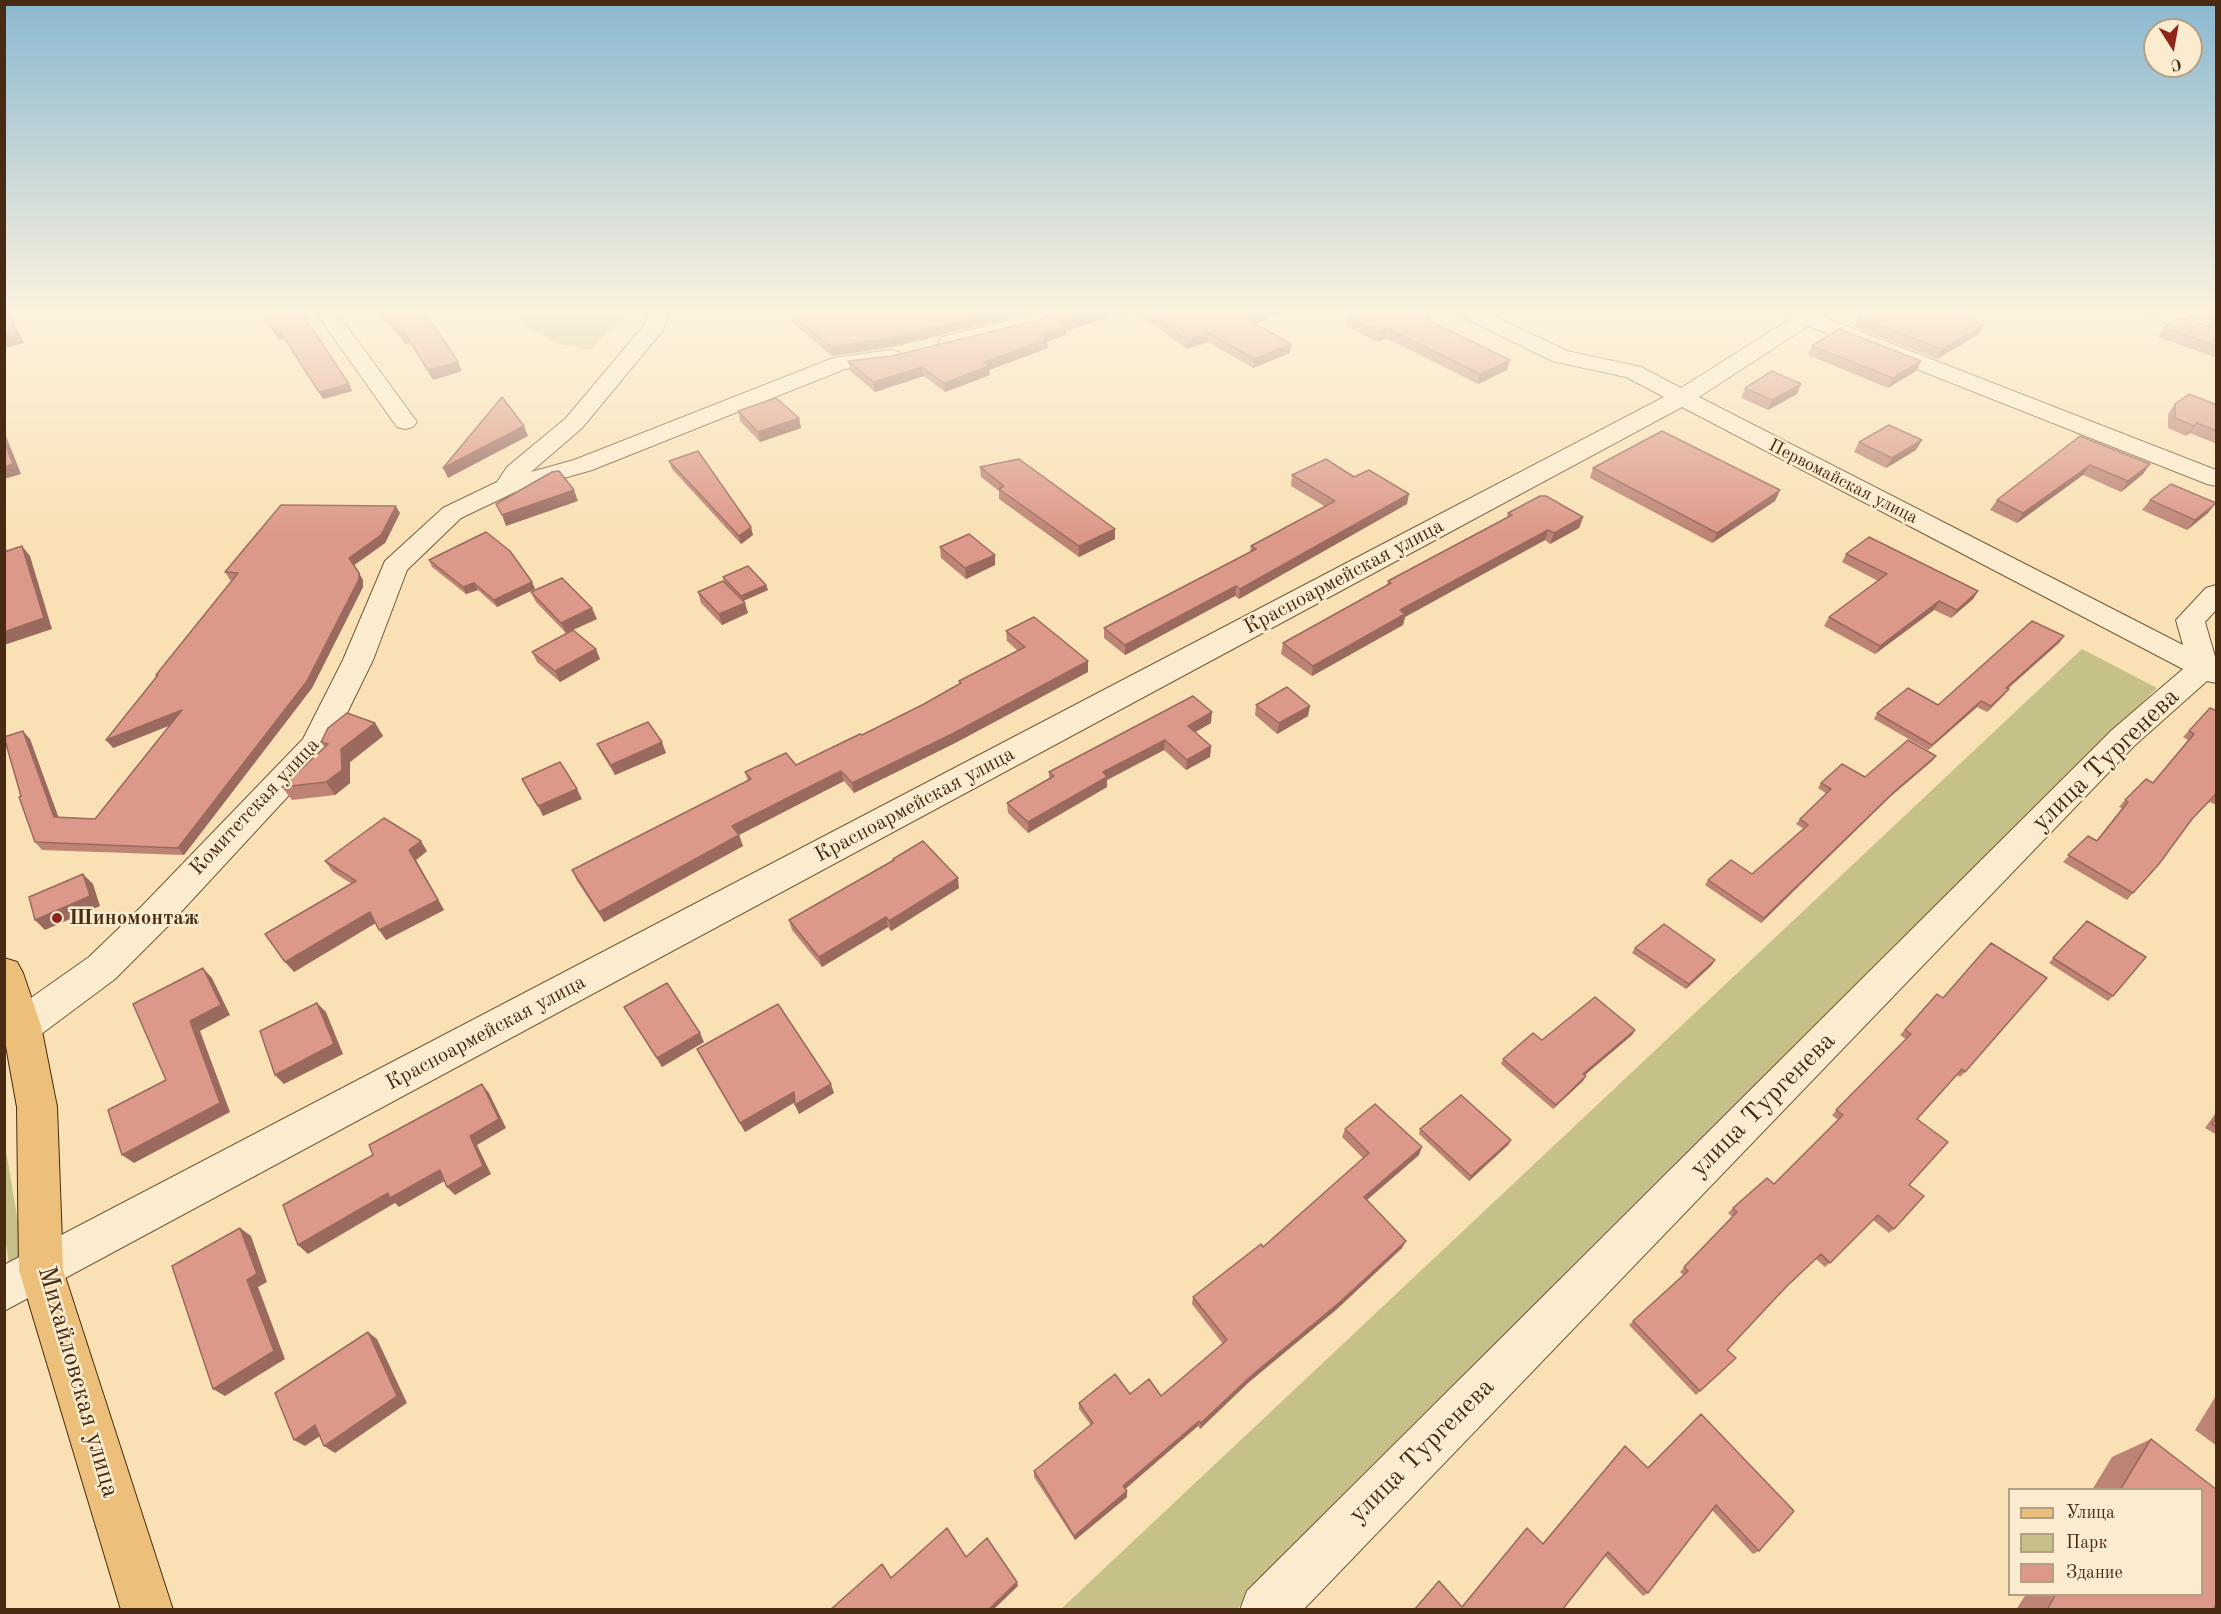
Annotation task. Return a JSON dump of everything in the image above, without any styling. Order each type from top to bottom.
[{"type":"main road","name":"Михайловская улица","points":[[4,973],[22,1026],[37,1107],[23,1280],[147,1610]]},
{"type":"street","points":[[378,385],[405,422]]},
{"type":"street","points":[[511,479],[574,423],[605,385]]},
{"type":"street","name":"Комитетская улица","points":[[22,1026],[102,968],[155,916],[316,747],[358,660],[395,567],[452,513],[511,479],[583,465],[785,385]]},
{"type":"street","name":"Первомайская улица","points":[[1658,385],[2210,670]]},
{"type":"street","name":"Красноармейская улица","points":[[23,1280],[1681,398],[1699,385]]},
{"type":"street","points":[[1985,385],[2217,479]]},
{"type":"street","points":[[2210,670],[2190,620],[2217,594]]},
{"type":"street","name":"улица Тургенева","points":[[1266,1610],[2123,738],[2210,670]]},
{"type":"green space","points":[[2082,649],[2157,688],[1237,1609],[1060,1610]]},
{"type":"green space","points":[[4,1139],[25,1264],[10,1271],[5,1237]]},
{"type":"building","points":[[315,385],[344,385],[319,392]]},
{"type":"building","points":[[1749,385],[1799,385],[1772,400],[1745,388]]},
{"type":"building","points":[[2189,394],[2217,405],[2217,431],[2197,423],[2194,426],[2175,418],[2175,404]]},
{"type":"building","points":[[502,397],[524,426],[443,468]]},
{"type":"building","points":[[776,398],[799,418],[758,432],[738,411]]},
{"type":"building","points":[[1889,425],[1922,440],[1892,458],[1859,442]]},
{"type":"building","points":[[1662,431],[1780,490],[1717,533],[1593,468]]},
{"type":"building","points":[[2080,436],[2150,464],[2128,481],[2090,465],[2023,513],[1997,500]]},
{"type":"building","points":[[4,441],[13,464],[4,467]]},
{"type":"building","points":[[698,451],[751,527],[739,536],[669,461]]},
{"type":"building","points":[[1019,459],[1115,529],[1079,546],[999,489],[1004,486],[980,467]]},
{"type":"building","points":[[1326,459],[1354,477],[1369,470],[1409,494],[1240,589],[1236,586],[1125,645],[1104,628],[1256,549],[1251,546],[1335,501],[1292,475]]},
{"type":"building","points":[[559,471],[574,490],[502,515],[496,504],[552,472]]},
{"type":"building","points":[[2171,484],[2216,503],[2195,520],[2150,500]]},
{"type":"building","points":[[1540,496],[1546,496],[1583,517],[1554,533],[1548,530],[1400,610],[1405,614],[1313,666],[1283,643],[1391,583],[1388,581],[1512,515],[1508,513]]},
{"type":"building","points":[[281,505],[396,506],[381,535],[349,558],[359,573],[359,579],[307,681],[178,848],[35,842],[19,797],[21,796],[4,737],[23,731],[54,817],[95,819],[182,710],[106,740],[238,573],[225,572]]},
{"type":"building","points":[[486,532],[510,551],[532,582],[494,600],[474,583],[463,587],[429,560]]},
{"type":"building","points":[[969,534],[995,555],[965,568],[940,547]]},
{"type":"building","points":[[1869,537],[1978,591],[1957,610],[1939,601],[1880,646],[1829,617],[1887,574],[1846,554]]},
{"type":"building","points":[[22,546],[44,618],[4,632],[4,552]]},
{"type":"building","points":[[748,566],[766,585],[741,596],[723,577]]},
{"type":"building","points":[[562,578],[592,608],[561,623],[531,592]]},
{"type":"building","points":[[723,581],[745,603],[719,614],[698,592]]},
{"type":"building","points":[[1034,617],[1088,661],[954,733],[852,783],[841,771],[732,826],[739,835],[599,912],[572,870],[751,779],[745,772],[786,753],[796,765],[924,704],[961,683],[959,681],[1025,647],[1006,631]]},
{"type":"building","points":[[2032,621],[2064,636],[2006,688],[2009,689],[1991,706],[1981,701],[1932,745],[1877,713],[1908,688],[1938,705]]},
{"type":"building","points":[[573,630],[596,649],[555,671],[532,652]]},
{"type":"building","points":[[1287,687],[1310,706],[1279,723],[1256,705]]},
{"type":"building","points":[[1193,696],[1212,712],[1188,726],[1211,746],[1187,760],[1165,740],[1103,772],[1107,777],[1028,822],[1007,803],[1054,776],[1049,772]]},
{"type":"building","points":[[2210,708],[2217,711],[2217,796],[2215,795],[2192,819],[2159,864],[2133,893],[2068,855],[2088,836],[2097,841],[2128,802],[2125,800],[2146,779],[2153,783],[2194,734],[2189,731]]},
{"type":"building","points":[[347,713],[375,723],[341,749],[342,770],[326,782],[282,787],[328,744],[321,742],[328,728]]},
{"type":"building","points":[[648,722],[662,742],[611,765],[597,744]]},
{"type":"building","points":[[1908,740],[1936,756],[1895,791],[1764,918],[1708,880],[1731,860],[1752,874],[1808,825],[1800,819],[1831,789],[1821,783],[1842,764],[1865,777]]},
{"type":"building","points":[[560,762],[577,789],[538,806],[522,779]]},
{"type":"building","points":[[384,818],[421,841],[409,850],[438,900],[379,930],[370,912],[285,962],[265,934],[356,881],[325,861]]},
{"type":"building","points":[[923,841],[958,878],[889,921],[886,917],[819,957],[789,920]]},
{"type":"building","points":[[83,874],[90,896],[35,920],[29,897]]},
{"type":"building","points":[[2087,921],[2146,957],[2113,996],[2053,958]]},
{"type":"building","points":[[1664,924],[1715,960],[1689,984],[1635,948]]},
{"type":"building","points":[[1991,943],[2047,978],[1965,1072],[1962,1069],[1917,1119],[1948,1142],[1909,1185],[1924,1196],[1894,1229],[1878,1215],[1830,1263],[1821,1254],[1786,1287],[1727,1350],[1736,1358],[1700,1391],[1633,1321],[1688,1271],[1684,1267],[1737,1212],[1733,1208],[1767,1178],[1774,1184],[1843,1115],[1836,1110],[1911,1034],[1905,1030],[1937,994],[1943,998]]},
{"type":"building","points":[[203,968],[221,1005],[190,1021],[220,1103],[122,1155],[108,1110],[166,1080],[133,1004]]},
{"type":"building","points":[[667,983],[700,1033],[657,1058],[624,1007]]},
{"type":"building","points":[[1595,997],[1635,1030],[1583,1074],[1586,1076],[1556,1105],[1503,1059],[1533,1033],[1542,1040]]},
{"type":"building","points":[[317,1003],[334,1044],[275,1075],[260,1031]]},
{"type":"building","points":[[778,1004],[831,1084],[795,1105],[794,1092],[740,1123],[697,1049]]},
{"type":"building","points":[[482,1084],[499,1119],[470,1136],[483,1166],[447,1187],[440,1170],[390,1198],[388,1193],[298,1245],[283,1205],[373,1155],[369,1145]]},
{"type":"building","points":[[1461,1095],[1511,1140],[1471,1176],[1420,1129]]},
{"type":"building","points":[[1375,1104],[1422,1147],[1364,1197],[1406,1241],[1340,1302],[1251,1376],[1201,1423],[1199,1421],[1123,1486],[1127,1491],[1074,1536],[1034,1471],[1093,1423],[1079,1403],[1115,1374],[1130,1394],[1149,1379],[1161,1396],[1227,1340],[1193,1297],[1261,1244],[1263,1247],[1369,1153],[1345,1129]]},
{"type":"building","points":[[2217,1116],[2217,1127],[2212,1124]]},
{"type":"building","points":[[240,1228],[257,1274],[247,1280],[274,1351],[213,1389],[172,1266]]},
{"type":"building","points":[[368,1332],[397,1396],[324,1446],[315,1425],[294,1440],[275,1393]]},
{"type":"building","points":[[1701,1414],[1794,1511],[1759,1551],[1716,1505],[1648,1593],[1608,1552],[1562,1610],[1414,1610],[1439,1581],[1462,1607],[1527,1528],[1543,1544],[1625,1446],[1648,1468]]},
{"type":"building","points":[[2151,1439],[2217,1490],[2217,1603],[2213,1610],[2047,1610],[2055,1596],[2203,1596],[2203,1488],[2121,1488]]},
{"type":"building","points":[[947,1528],[966,1557],[987,1538],[1017,1582],[988,1610],[830,1610],[882,1564],[891,1578]]},
{"type":"place","name":"Шиномонтаж","points":[[57,918]]}]
